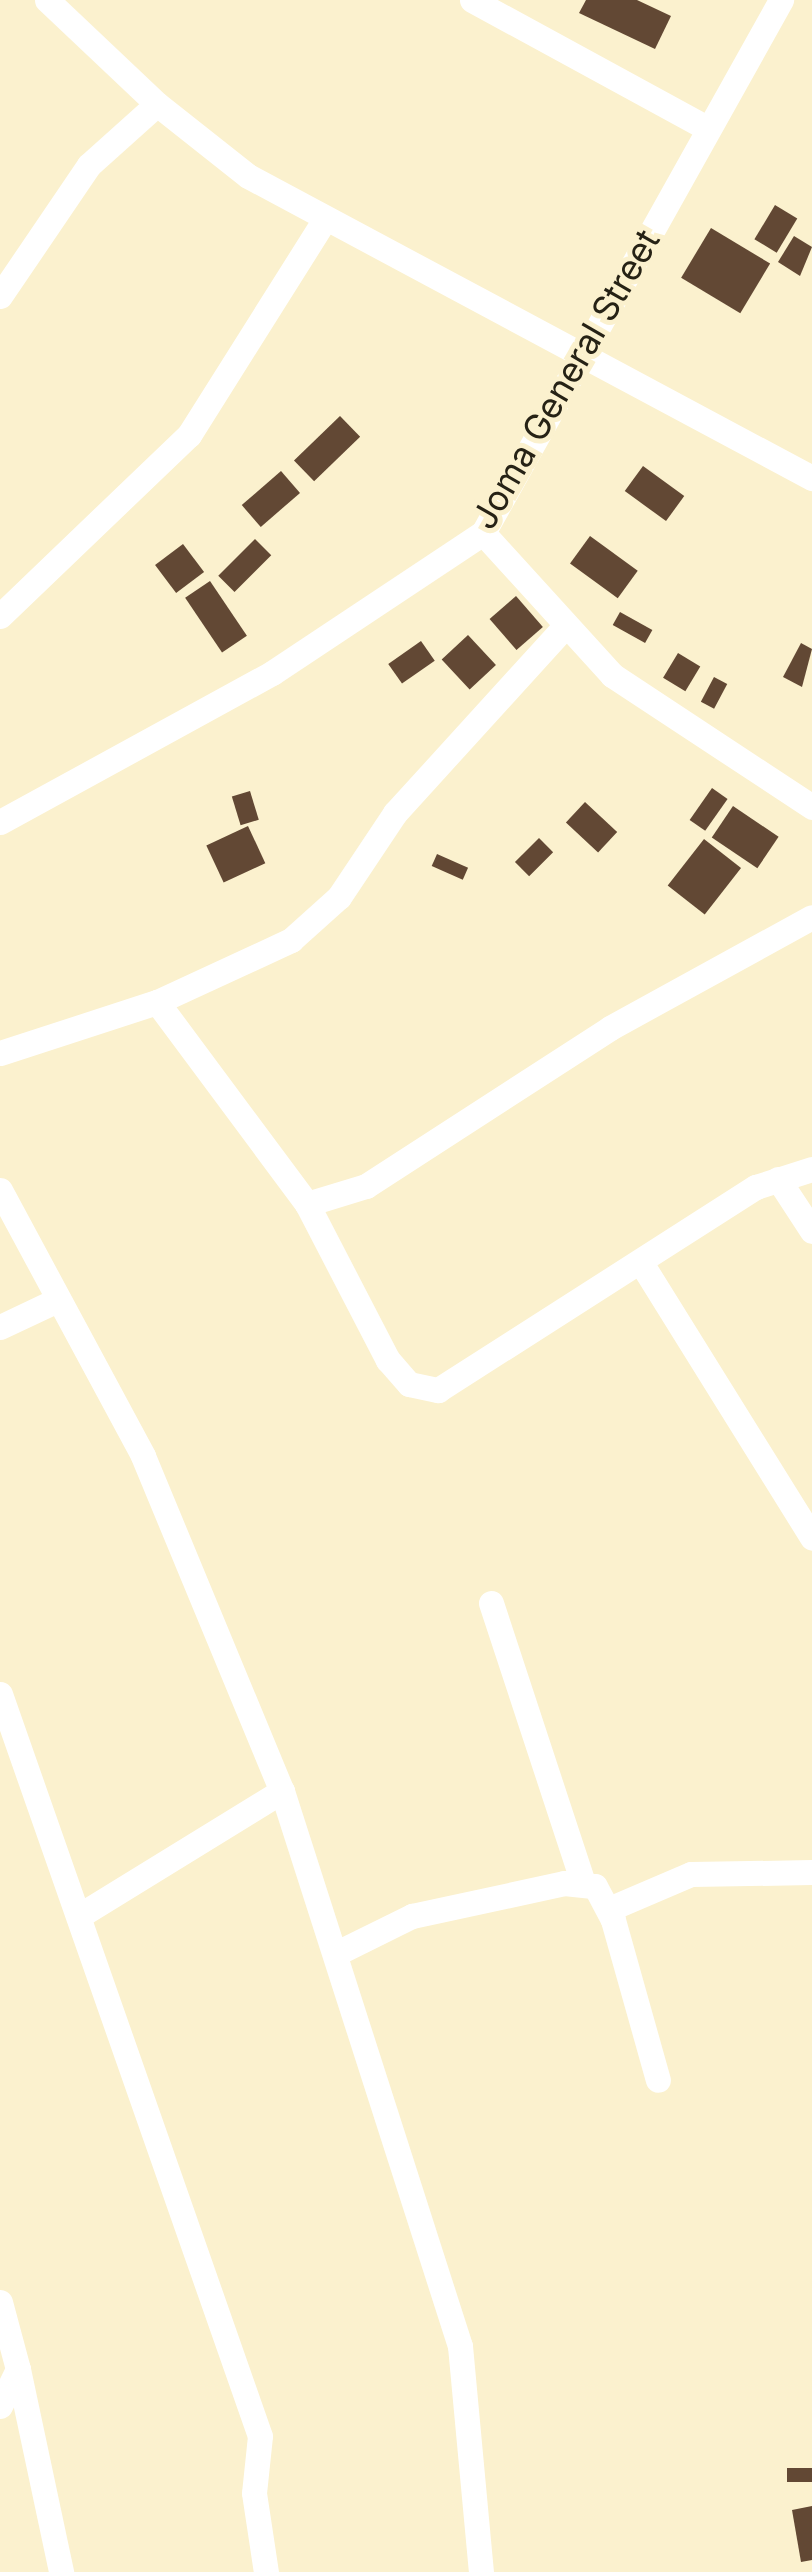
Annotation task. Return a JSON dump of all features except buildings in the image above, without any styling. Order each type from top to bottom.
[{"type":"street","points":[[47,0],[157,104],[248,176],[324,222],[808,466]]},
{"type":"street","points":[[472,0],[707,128]]},
{"type":"street","name":"Joma General Street","points":[[0,822],[272,674],[483,533],[782,0]]},
{"type":"street","points":[[2,288],[89,165],[157,104]]},
{"type":"street","points":[[0,616],[190,435],[324,222]]},
{"type":"street","points":[[483,533],[612,676],[812,808]]},
{"type":"street","points":[[0,1053],[157,1002],[252,964],[339,897],[395,814],[566,625]]},
{"type":"street","points":[[307,1204],[366,1186],[610,1028],[812,917]]},
{"type":"street","points":[[157,1002],[307,1204],[388,1360],[409,1384],[438,1390],[581,1294],[643,1266],[778,1178],[812,1169]]},
{"type":"street","points":[[778,1178],[812,1232]]},
{"type":"street","points":[[0,1190],[142,1456],[282,1790],[460,2346],[481,2572]]},
{"type":"street","points":[[643,1266],[812,1538]]},
{"type":"street","points":[[0,1328],[57,1300]]},
{"type":"street","points":[[490,1603],[582,1883]]},
{"type":"street","points":[[0,1694],[82,1914],[260,2436],[254,2493],[266,2572]]},
{"type":"street","points":[[82,1914],[282,1790]]},
{"type":"street","points":[[609,1909],[691,1874],[812,1872]]},
{"type":"street","points":[[336,1954],[412,1916],[582,1883],[605,1895],[658,2080]]},
{"type":"street","points":[[0,2302],[18,2368],[61,2572]]},
{"type":"street","points":[[0,2406],[18,2368]]}]
